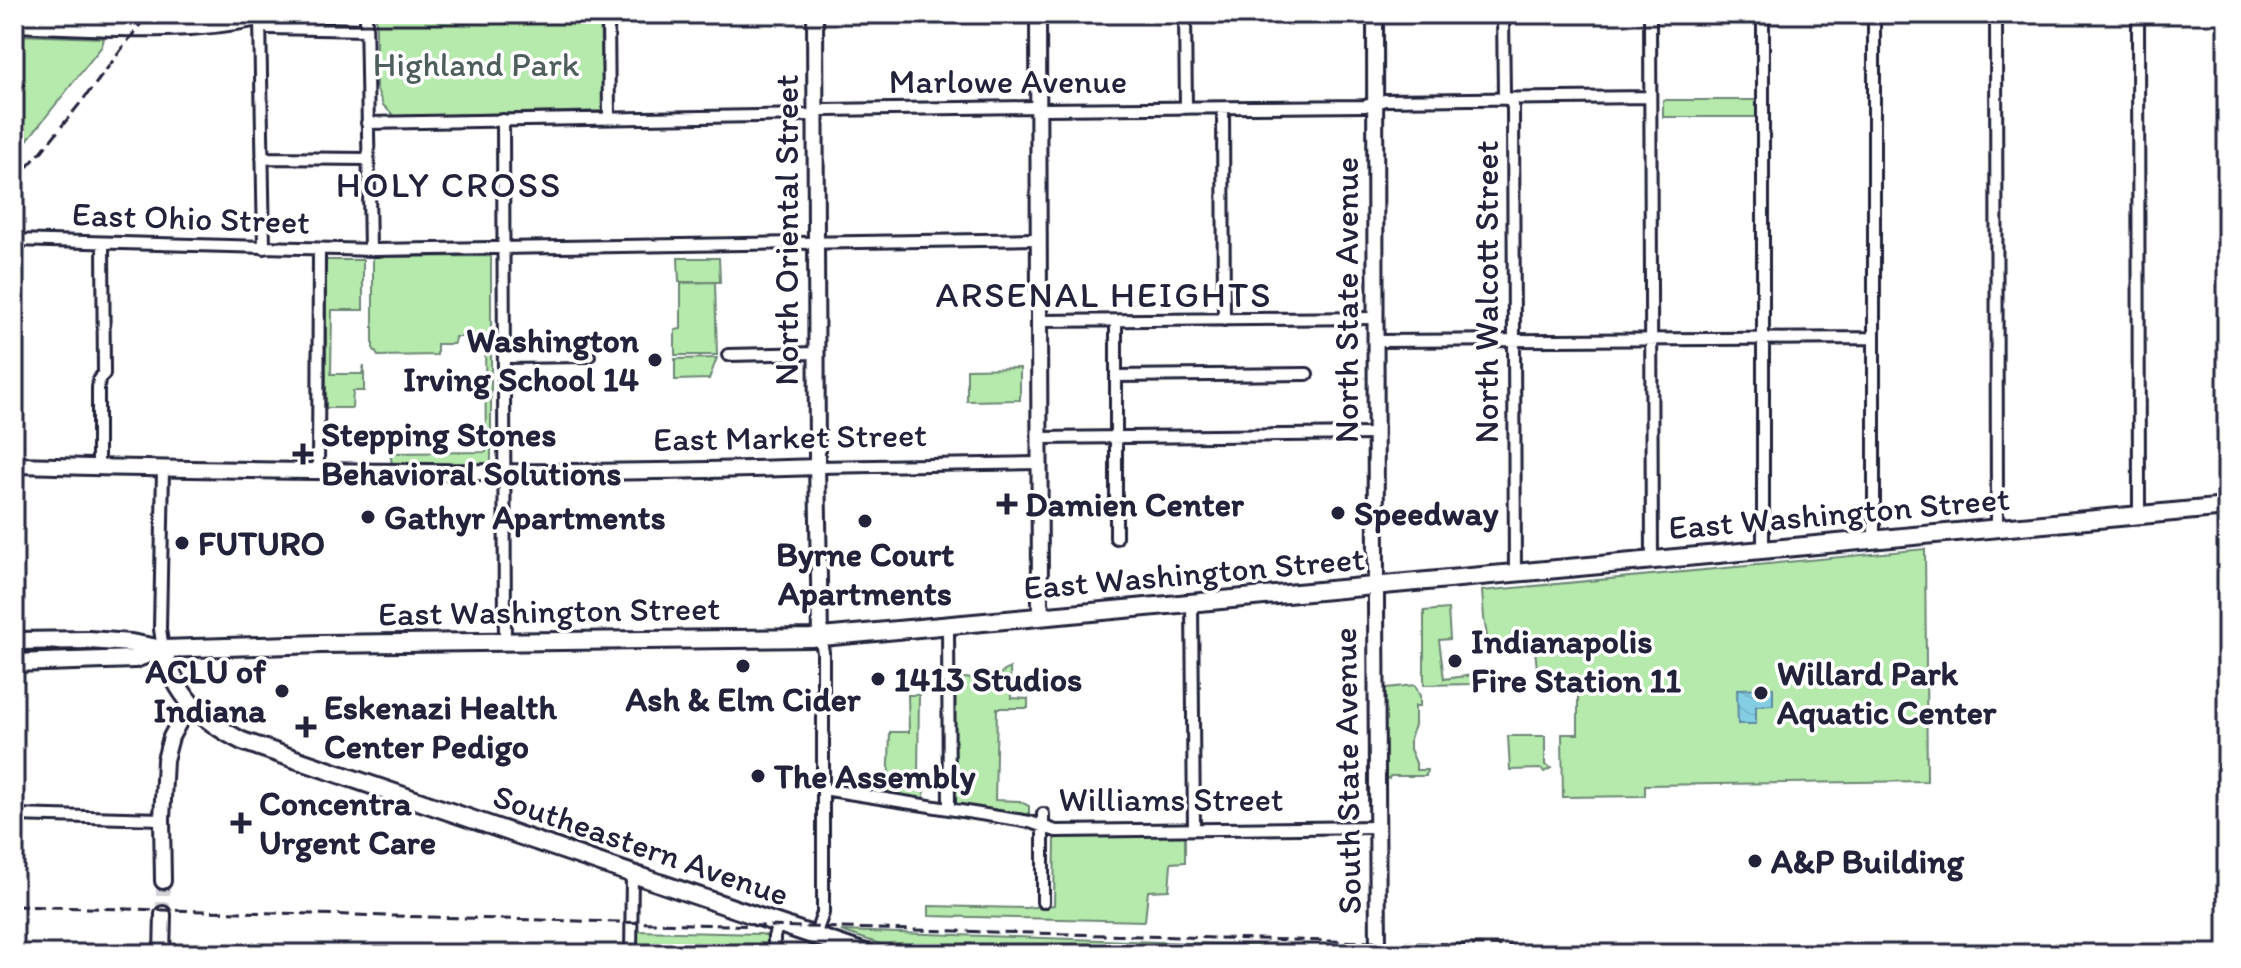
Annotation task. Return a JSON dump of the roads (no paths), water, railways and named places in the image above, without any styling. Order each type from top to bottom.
[{"type":"main road","name":"East Washington Street","points":[[14,641],[89,640],[163,649],[820,637],[2227,507]]},
{"type":"main road","name":"East Washington Street","points":[[14,663],[135,659],[163,649]]},
{"type":"main road","name":"Southeastern Avenue","points":[[163,649],[170,672],[190,702],[212,723],[248,743],[868,954]]},
{"type":"street","points":[[14,24],[188,27],[214,26],[275,14]]},
{"type":"street","points":[[366,14],[370,250]]},
{"type":"street","points":[[608,14],[609,118]]},
{"type":"street","name":"North Oriental Street","points":[[815,14],[820,637]]},
{"type":"street","points":[[1038,14],[1040,603],[1043,617]]},
{"type":"street","points":[[1185,14],[1186,108]]},
{"type":"street","name":"North State Avenue","points":[[1375,14],[1376,587]]},
{"type":"street","name":"North Walcott Street","points":[[1503,14],[1504,89],[1513,107],[1515,574]]},
{"type":"street","points":[[1650,14],[1652,561]]},
{"type":"street","points":[[1763,14],[1763,550]]},
{"type":"street","points":[[1874,14],[1874,540]]},
{"type":"street","points":[[1996,14],[1997,528]]},
{"type":"street","points":[[2138,14],[2139,515]]},
{"type":"street","points":[[260,18],[269,28],[366,30]]},
{"type":"street","points":[[260,18],[264,248]]},
{"type":"street","name":"Marlowe Avenue","points":[[367,123],[816,114],[825,110],[1365,106],[1385,100],[1650,97]]},
{"type":"street","points":[[1223,108],[1224,320]]},
{"type":"street","points":[[503,120],[505,642]]},
{"type":"street","points":[[262,158],[368,159]]},
{"type":"street","name":"East Ohio Street","points":[[14,240],[370,250],[1039,239]]},
{"type":"street","points":[[98,467],[98,388],[99,379],[104,374],[103,244]]},
{"type":"street","points":[[318,473],[319,249]]},
{"type":"street","points":[[1039,321],[1376,318]]},
{"type":"street","points":[[1116,321],[1116,538]]},
{"type":"street","points":[[1376,341],[1874,338]]},
{"type":"street","points":[[728,355],[816,353]]},
{"type":"street","points":[[505,357],[589,356]]},
{"type":"street","points":[[1116,376],[1307,374]]},
{"type":"street","points":[[1040,438],[1376,434]]},
{"type":"street","name":"East Market Street","points":[[14,465],[318,473],[1040,463]]},
{"type":"street","points":[[163,469],[160,629],[163,649]]},
{"type":"street","name":"South State Avenue","points":[[1376,587],[1378,954]]},
{"type":"street","points":[[1192,603],[1194,829]]},
{"type":"street","points":[[948,626],[949,809]]},
{"type":"street","points":[[815,936],[823,913],[823,652],[820,637]]},
{"type":"street","points":[[163,881],[162,819],[167,752],[190,702]]},
{"type":"street","name":"Williams Street","points":[[823,789],[1030,822],[1056,831],[1378,827]]},
{"type":"street","points":[[1043,814],[1043,902]]},
{"type":"street","points":[[14,815],[162,819]]},
{"type":"street","points":[[631,954],[632,875]]},
{"type":"street","points":[[162,954],[163,914]]},
{"type":"street","points":[[774,954],[778,924]]},
{"type":"water","points":[[1773,688],[1773,705],[1756,706],[1756,724],[1738,724],[1737,689]]},
{"type":"tunnel","points":[[163,881],[163,914]]},
{"type":"railway","points":[[14,181],[42,151],[148,14]]},
{"type":"railway","points":[[14,906],[1820,954]]},
{"type":"railway","points":[[2197,954],[2227,953]]},
{"type":"place","name":"Washington Irving School 14","points":[[655,360]]},
{"type":"place","name":"Stepping Stones Behavioral Solutions","points":[[303,454]]},
{"type":"place","name":"Damien Center","points":[[1007,504]]},
{"type":"place","name":"Speedway","points":[[1338,513]]},
{"type":"place","name":"Gathyr Apartments","points":[[368,517]]},
{"type":"place","name":"Byrne Court Apartments","points":[[865,521]]},
{"type":"place","name":"FUTURO","points":[[182,543]]},
{"type":"place","name":"Indianapolis Fire Station 11","points":[[1455,661]]},
{"type":"place","name":"Ash & Elm Cider","points":[[743,666]]},
{"type":"place","name":"1413 Studios","points":[[878,679]]},
{"type":"place","name":"ACLU of Indiana","points":[[282,691]]},
{"type":"place","name":"Willard Park Aquatic Center","points":[[1761,693]]},
{"type":"place","name":"Eskenazi Health Center Pedigo","points":[[306,727]]},
{"type":"place","name":"The Assembly","points":[[758,776]]},
{"type":"place","name":"Concentra Urgent Care","points":[[241,823]]},
{"type":"place","name":"A&P Building","points":[[1755,861]]},
{"type":"district","name":"HOLY CROSS","points":[[449,184]]},
{"type":"district","name":"ARSENAL HEIGHTS","points":[[1104,294]]},
{"type":"park label","name":"Highland Park","points":[[476,64]]}]
